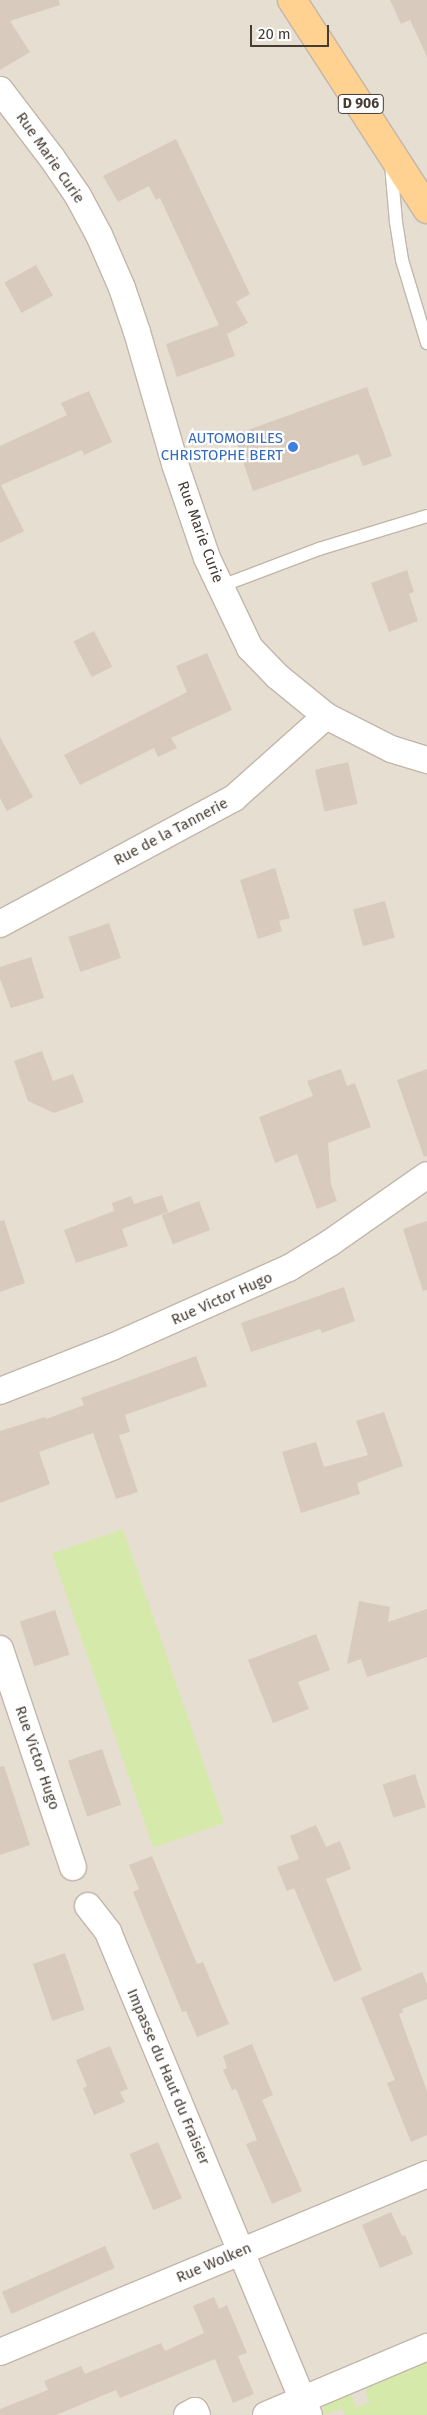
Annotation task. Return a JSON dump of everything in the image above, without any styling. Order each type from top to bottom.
[{"type":"main road","name":"D 906","points":[[292,0],[427,209]]},
{"type":"street","name":"Rue Marie Curie","points":[[0,90],[52,158],[78,196],[99,235],[122,288],[137,332],[175,464],[207,558],[250,648],[277,676],[326,716],[391,749],[427,760]]},
{"type":"street","name":"Rue de la Tannerie","points":[[0,924],[234,798],[326,716]]},
{"type":"street","name":"Rue Victor Hugo","points":[[0,1391],[112,1348],[289,1268],[330,1244],[427,1175]]},
{"type":"street","name":"Rue Victor Hugo","points":[[0,1649],[73,1868]]},
{"type":"street","name":"Impasse du Haut du Fraisier","points":[[88,1906],[108,1932],[306,2407]]},
{"type":"street","name":"Rue Wolken","points":[[0,2352],[427,2174]]},
{"type":"street","points":[[266,2415],[306,2407],[427,2347]]},
{"type":"street","points":[[187,2415],[195,2412],[197,2415]]},
{"type":"lane","points":[[390,149],[396,222],[402,260],[427,342]]},
{"type":"lane","points":[[219,584],[224,584],[319,549],[427,516]]},
{"type":"shaded area","points":[[0,0],[427,0],[427,2415],[0,2415]]},
{"type":"green space","points":[[123,1529],[224,1823],[153,1847],[52,1553]]},
{"type":"green space","points":[[427,2361],[427,2415],[345,2415],[342,2408],[324,2415],[323,2407],[332,2400],[351,2394],[356,2407],[369,2402],[365,2389]]},
{"type":"building","points":[[0,0],[59,0],[60,5],[10,21],[30,52],[0,70]]},
{"type":"building","points":[[390,0],[427,0],[427,57],[410,20],[401,24]]},
{"type":"building","points":[[176,139],[250,294],[236,302],[248,323],[227,334],[235,356],[177,377],[166,344],[219,325],[160,198],[156,200],[149,186],[118,202],[103,176]]},
{"type":"building","points":[[36,265],[53,296],[21,313],[5,282]]},
{"type":"building","points":[[367,387],[392,456],[363,466],[358,454],[253,491],[234,435]]},
{"type":"building","points":[[89,391],[112,442],[84,455],[82,450],[1,485],[24,531],[0,543],[0,446],[67,415],[61,403]]},
{"type":"building","points":[[407,570],[414,592],[409,594],[418,621],[389,632],[371,583]]},
{"type":"building","points":[[94,631],[112,667],[92,677],[74,641]]},
{"type":"building","points":[[207,653],[232,710],[171,738],[177,748],[158,757],[154,748],[80,785],[64,755],[187,692],[176,666]]},
{"type":"building","points":[[0,737],[33,797],[7,811],[0,798]]},
{"type":"building","points":[[348,762],[358,804],[325,812],[315,770]]},
{"type":"building","points":[[275,868],[290,918],[279,921],[282,931],[258,939],[240,880]]},
{"type":"building","points":[[385,901],[395,938],[363,946],[353,910]]},
{"type":"building","points":[[109,923],[121,958],[80,972],[68,937]]},
{"type":"building","points":[[31,957],[44,998],[11,1008],[0,979],[0,967]]},
{"type":"building","points":[[42,1051],[53,1081],[73,1074],[84,1102],[54,1113],[28,1101],[14,1061]]},
{"type":"building","points":[[341,1069],[347,1086],[355,1083],[371,1127],[328,1143],[331,1184],[337,1201],[317,1209],[297,1154],[275,1163],[259,1117],[313,1096],[307,1081]]},
{"type":"building","points":[[427,1069],[427,1156],[424,1157],[397,1080]]},
{"type":"building","points":[[162,1195],[168,1212],[122,1229],[128,1246],[76,1263],[64,1230],[114,1211],[112,1203],[131,1196],[134,1204]]},
{"type":"building","points":[[199,1201],[210,1230],[173,1244],[162,1215]]},
{"type":"building","points":[[4,1220],[25,1283],[0,1292],[0,1221]]},
{"type":"building","points":[[427,1221],[427,1290],[423,1291],[403,1229]]},
{"type":"building","points":[[344,1287],[355,1321],[322,1333],[320,1329],[251,1352],[241,1323]]},
{"type":"building","points":[[196,1356],[207,1386],[125,1415],[130,1432],[119,1435],[138,1492],[116,1499],[93,1433],[39,1452],[50,1484],[0,1503],[0,1431],[45,1417],[46,1419],[84,1405],[81,1398]]},
{"type":"building","points":[[384,1412],[403,1466],[357,1483],[360,1494],[301,1513],[282,1452],[316,1442],[324,1467],[368,1455],[356,1421]]},
{"type":"building","points":[[359,1601],[390,1607],[388,1622],[427,1609],[427,1657],[367,1677],[361,1659],[347,1664]]},
{"type":"building","points":[[55,1610],[70,1655],[34,1666],[20,1621]]},
{"type":"building","points":[[316,1634],[330,1670],[298,1682],[309,1709],[273,1723],[248,1660]]},
{"type":"building","points":[[102,1749],[121,1805],[87,1817],[68,1761]]},
{"type":"building","points":[[4,1766],[30,1845],[0,1855],[0,1767]]},
{"type":"building","points":[[415,1774],[426,1807],[393,1818],[383,1785]]},
{"type":"building","points":[[316,1825],[326,1847],[340,1841],[351,1869],[326,1879],[362,1970],[334,1982],[294,1888],[287,1891],[277,1867],[299,1859],[290,1836]]},
{"type":"building","points":[[152,1856],[197,1964],[203,1962],[229,2024],[197,2037],[186,2011],[182,2012],[133,1892],[139,1889],[129,1865]]},
{"type":"building","points":[[65,1953],[85,2010],[52,2021],[33,1964]]},
{"type":"building","points":[[422,1972],[427,1984],[427,1999],[402,2009],[403,2012],[399,2014],[427,2091],[427,2135],[411,2142],[387,2083],[395,2080],[361,1998]]},
{"type":"building","points":[[252,2044],[273,2095],[262,2100],[302,2191],[272,2204],[246,2144],[257,2140],[236,2089],[232,2090],[223,2070],[227,2068],[223,2056]]},
{"type":"building","points":[[110,2046],[128,2089],[120,2092],[125,2102],[94,2115],[83,2088],[87,2086],[76,2060]]},
{"type":"building","points":[[158,2142],[182,2198],[153,2210],[129,2154]]},
{"type":"building","points":[[391,2212],[402,2236],[405,2235],[413,2254],[380,2268],[362,2225]]},
{"type":"building","points":[[105,2246],[115,2268],[12,2314],[2,2292]]},
{"type":"building","points":[[214,2297],[219,2309],[227,2305],[247,2353],[238,2356],[254,2394],[233,2403],[215,2359],[120,2398],[116,2390],[56,2415],[0,2415],[0,2409],[48,2390],[44,2381],[81,2366],[85,2374],[161,2343],[165,2351],[204,2333],[193,2306]]},
{"type":"place","name":"AUTOMOBILES CHRISTOPHE BERT","points":[[293,447]]}]
